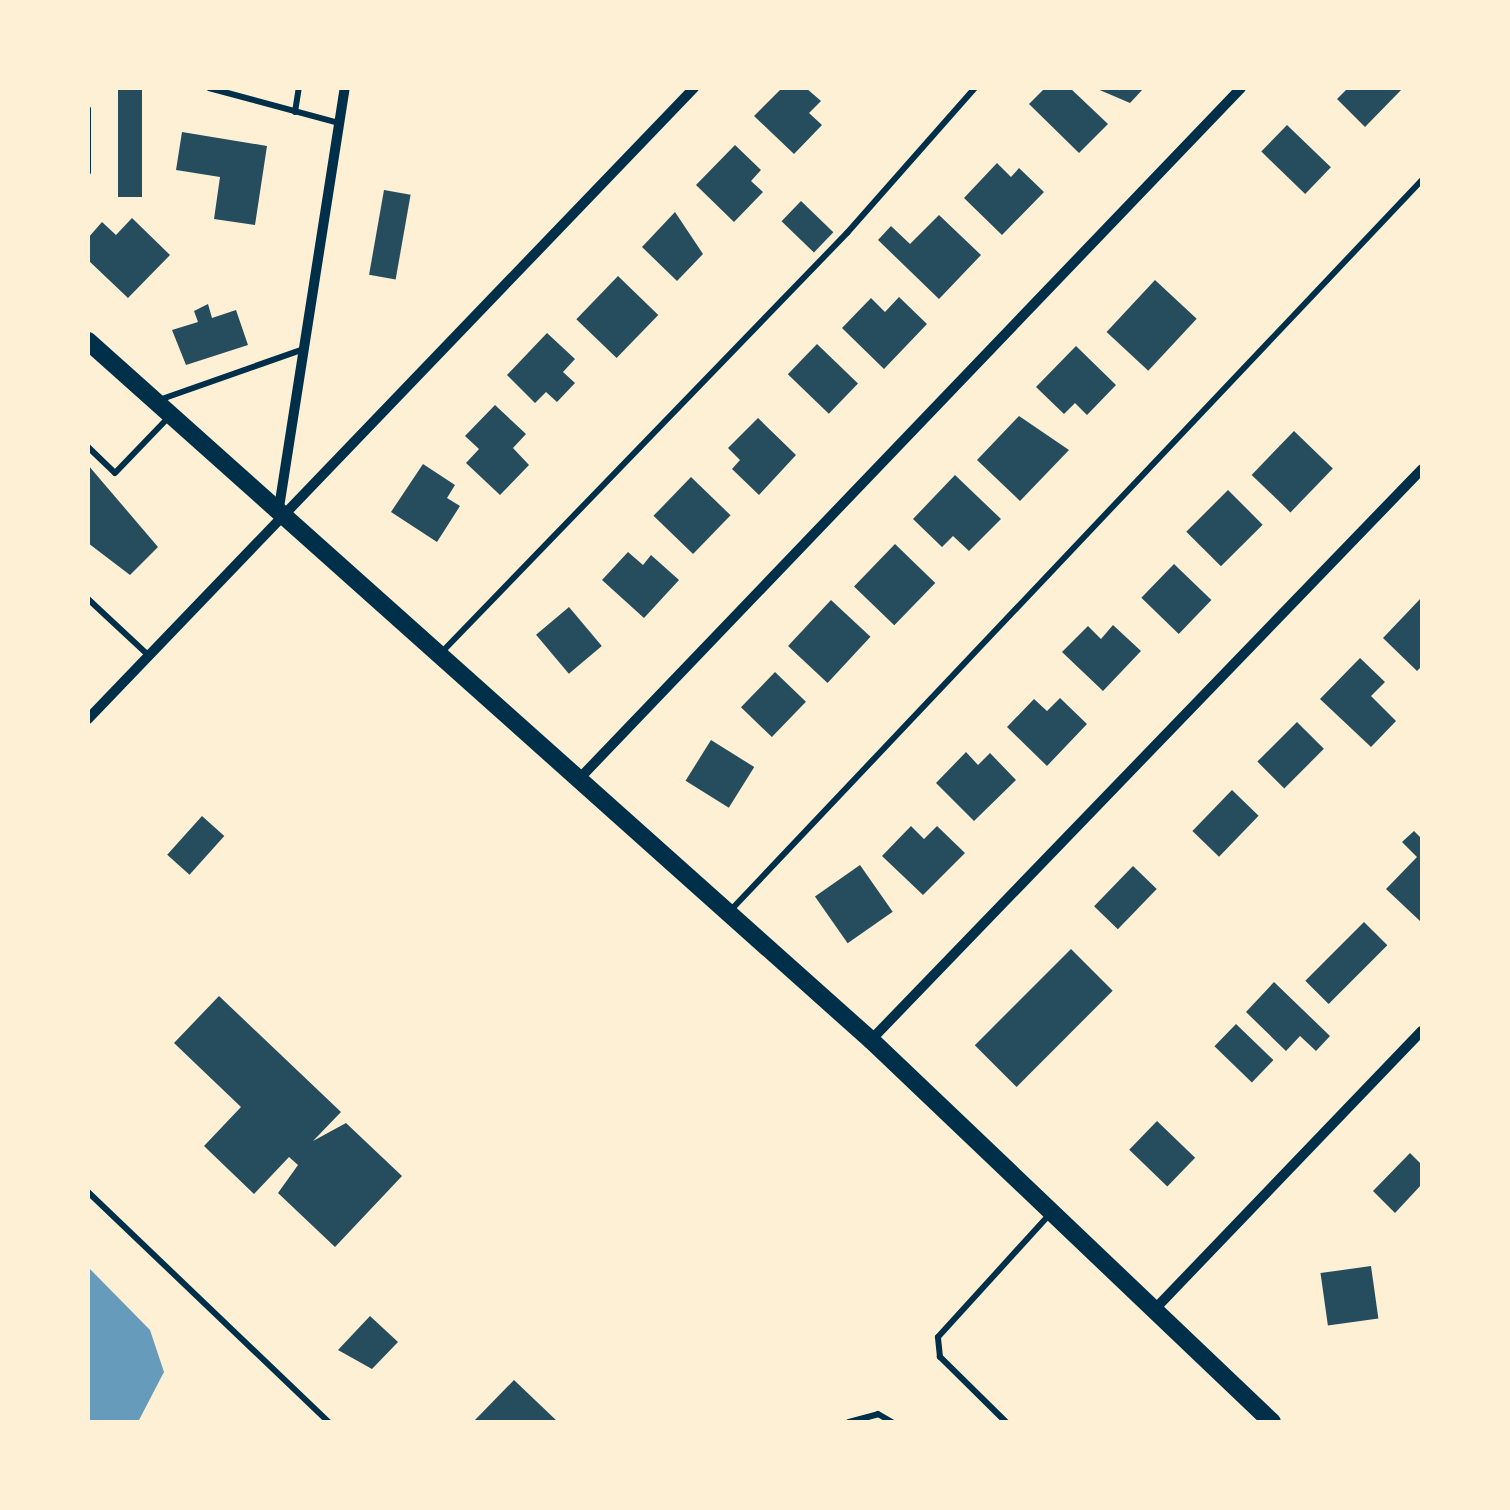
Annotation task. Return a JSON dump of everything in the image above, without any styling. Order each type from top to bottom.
[{"type":"main road","points":[[88,341],[278,520],[579,779],[870,1040],[1272,1422]]},
{"type":"street","points":[[278,520],[345,88]]},
{"type":"street","points":[[88,719],[694,88]]},
{"type":"street","points":[[579,779],[1241,88]]},
{"type":"street","points":[[870,1040],[1422,469]]},
{"type":"street","points":[[1154,1310],[1422,1031]]},
{"type":"lane","points":[[208,88],[339,123]]},
{"type":"lane","points":[[240,98],[242,88]]},
{"type":"lane","points":[[294,112],[300,88]]},
{"type":"lane","points":[[437,657],[847,233],[975,88]]},
{"type":"lane","points":[[88,109],[88,172]]},
{"type":"lane","points":[[728,913],[1422,180]]},
{"type":"lane","points":[[154,403],[304,349]]},
{"type":"lane","points":[[88,447],[116,474],[169,418]]},
{"type":"lane","points":[[88,599],[148,656]]},
{"type":"lane","points":[[88,1192],[329,1422]]},
{"type":"lane","points":[[1006,1422],[940,1357],[938,1337],[1052,1212]]},
{"type":"lane","points":[[849,1422],[878,1414],[892,1422]]},
{"type":"water","points":[[88,1267],[150,1330],[164,1372],[138,1422],[88,1422]]},
{"type":"building","points":[[118,88],[142,88],[142,197],[118,197]]},
{"type":"building","points":[[782,88],[806,88],[821,101],[809,113],[822,125],[794,154],[754,116]]},
{"type":"building","points":[[1045,88],[1070,88],[1108,124],[1079,153],[1029,104]]},
{"type":"building","points":[[1095,88],[1144,88],[1130,103]]},
{"type":"building","points":[[1348,88],[1403,88],[1365,127],[1337,99]]},
{"type":"building","points":[[1287,125],[1331,167],[1305,194],[1261,152]]},
{"type":"building","points":[[182,132],[267,146],[255,225],[214,219],[220,177],[176,170]]},
{"type":"building","points":[[735,145],[761,170],[751,181],[763,192],[734,222],[696,185]]},
{"type":"building","points":[[997,163],[1011,177],[1019,168],[1044,192],[1002,235],[964,198]]},
{"type":"building","points":[[384,190],[411,195],[396,279],[369,275]]},
{"type":"building","points":[[801,201],[833,232],[814,252],[782,221]]},
{"type":"building","points":[[675,212],[703,254],[677,281],[642,247]]},
{"type":"building","points":[[939,215],[981,255],[939,299],[878,240],[891,226],[910,244]]},
{"type":"building","points":[[132,218],[170,255],[128,298],[88,260],[88,238],[102,222],[116,235]]},
{"type":"building","points":[[618,276],[658,315],[617,358],[576,319]]},
{"type":"building","points":[[1155,280],[1197,319],[1148,371],[1107,332]]},
{"type":"building","points":[[899,297],[927,324],[884,369],[842,328],[871,298],[885,312]]},
{"type":"building","points":[[208,304],[212,318],[236,310],[248,345],[186,365],[172,330],[198,322],[194,311]]},
{"type":"building","points":[[547,333],[575,359],[563,372],[575,383],[557,402],[546,392],[535,403],[507,375]]},
{"type":"building","points":[[817,344],[858,384],[829,414],[788,374]]},
{"type":"building","points":[[1076,346],[1116,385],[1087,415],[1075,403],[1064,414],[1036,387]]},
{"type":"building","points":[[495,405],[526,434],[513,448],[529,465],[500,495],[466,463],[479,449],[465,436]]},
{"type":"building","points":[[1019,416],[1069,450],[1020,501],[977,460]]},
{"type":"building","points":[[758,418],[796,455],[759,495],[732,469],[740,460],[728,448]]},
{"type":"building","points":[[1294,431],[1333,469],[1290,512],[1252,475]]},
{"type":"building","points":[[423,464],[455,485],[447,498],[460,506],[437,542],[391,512]]},
{"type":"building","points":[[88,465],[158,547],[130,575],[88,543]]},
{"type":"building","points":[[955,475],[1001,519],[969,551],[953,536],[942,547],[913,519]]},
{"type":"building","points":[[691,477],[731,515],[693,554],[653,516]]},
{"type":"building","points":[[1228,490],[1263,525],[1221,566],[1186,532]]},
{"type":"building","points":[[895,544],[935,583],[894,625],[854,586]]},
{"type":"building","points":[[628,552],[643,565],[651,555],[679,580],[644,618],[602,580]]},
{"type":"building","points":[[1174,564],[1211,600],[1179,634],[1141,598]]},
{"type":"building","points":[[1422,597],[1422,666],[1417,671],[1383,638]]},
{"type":"building","points":[[831,600],[870,637],[828,683],[788,646]]},
{"type":"building","points":[[569,607],[602,646],[569,674],[536,635]]},
{"type":"building","points":[[1113,625],[1141,651],[1103,691],[1062,652],[1088,626],[1101,639]]},
{"type":"building","points":[[1360,658],[1385,682],[1371,696],[1396,721],[1371,747],[1320,699]]},
{"type":"building","points":[[775,672],[806,702],[772,737],[741,707]]},
{"type":"building","points":[[1060,698],[1087,724],[1047,766],[1007,727],[1034,699],[1047,711]]},
{"type":"building","points":[[1297,722],[1324,749],[1284,788],[1257,762]]},
{"type":"building","points":[[711,740],[754,767],[729,808],[686,781]]},
{"type":"building","points":[[966,752],[978,765],[990,753],[1016,780],[974,821],[936,783]]},
{"type":"building","points":[[1232,790],[1259,816],[1219,857],[1192,831]]},
{"type":"building","points":[[202,816],[224,836],[189,875],[167,855]]},
{"type":"building","points":[[911,826],[924,839],[937,826],[965,853],[923,895],[882,856]]},
{"type":"building","points":[[1414,831],[1422,839],[1420,921],[1386,889],[1417,857],[1402,842]]},
{"type":"building","points":[[860,865],[893,912],[848,943],[815,897]]},
{"type":"building","points":[[1133,866],[1157,889],[1118,929],[1094,906]]},
{"type":"building","points":[[1364,922],[1387,945],[1329,1004],[1305,981]]},
{"type":"building","points":[[1071,949],[1113,991],[1017,1087],[975,1045]]},
{"type":"building","points":[[1274,982],[1330,1036],[1316,1051],[1300,1036],[1286,1051],[1246,1012]]},
{"type":"building","points":[[219,996],[341,1112],[313,1141],[346,1123],[402,1176],[335,1247],[278,1193],[298,1165],[289,1157],[254,1194],[204,1146],[241,1107],[174,1043]]},
{"type":"building","points":[[1236,1024],[1273,1060],[1252,1082],[1214,1046]]},
{"type":"building","points":[[1157,1121],[1195,1158],[1167,1187],[1129,1150]]},
{"type":"building","points":[[1410,1153],[1422,1165],[1422,1184],[1395,1213],[1373,1191]]},
{"type":"building","points":[[1371,1266],[1378,1318],[1328,1326],[1320,1273]]},
{"type":"building","points":[[370,1316],[398,1342],[372,1369],[338,1350]]},
{"type":"building","points":[[514,1380],[558,1422],[473,1422]]}]
